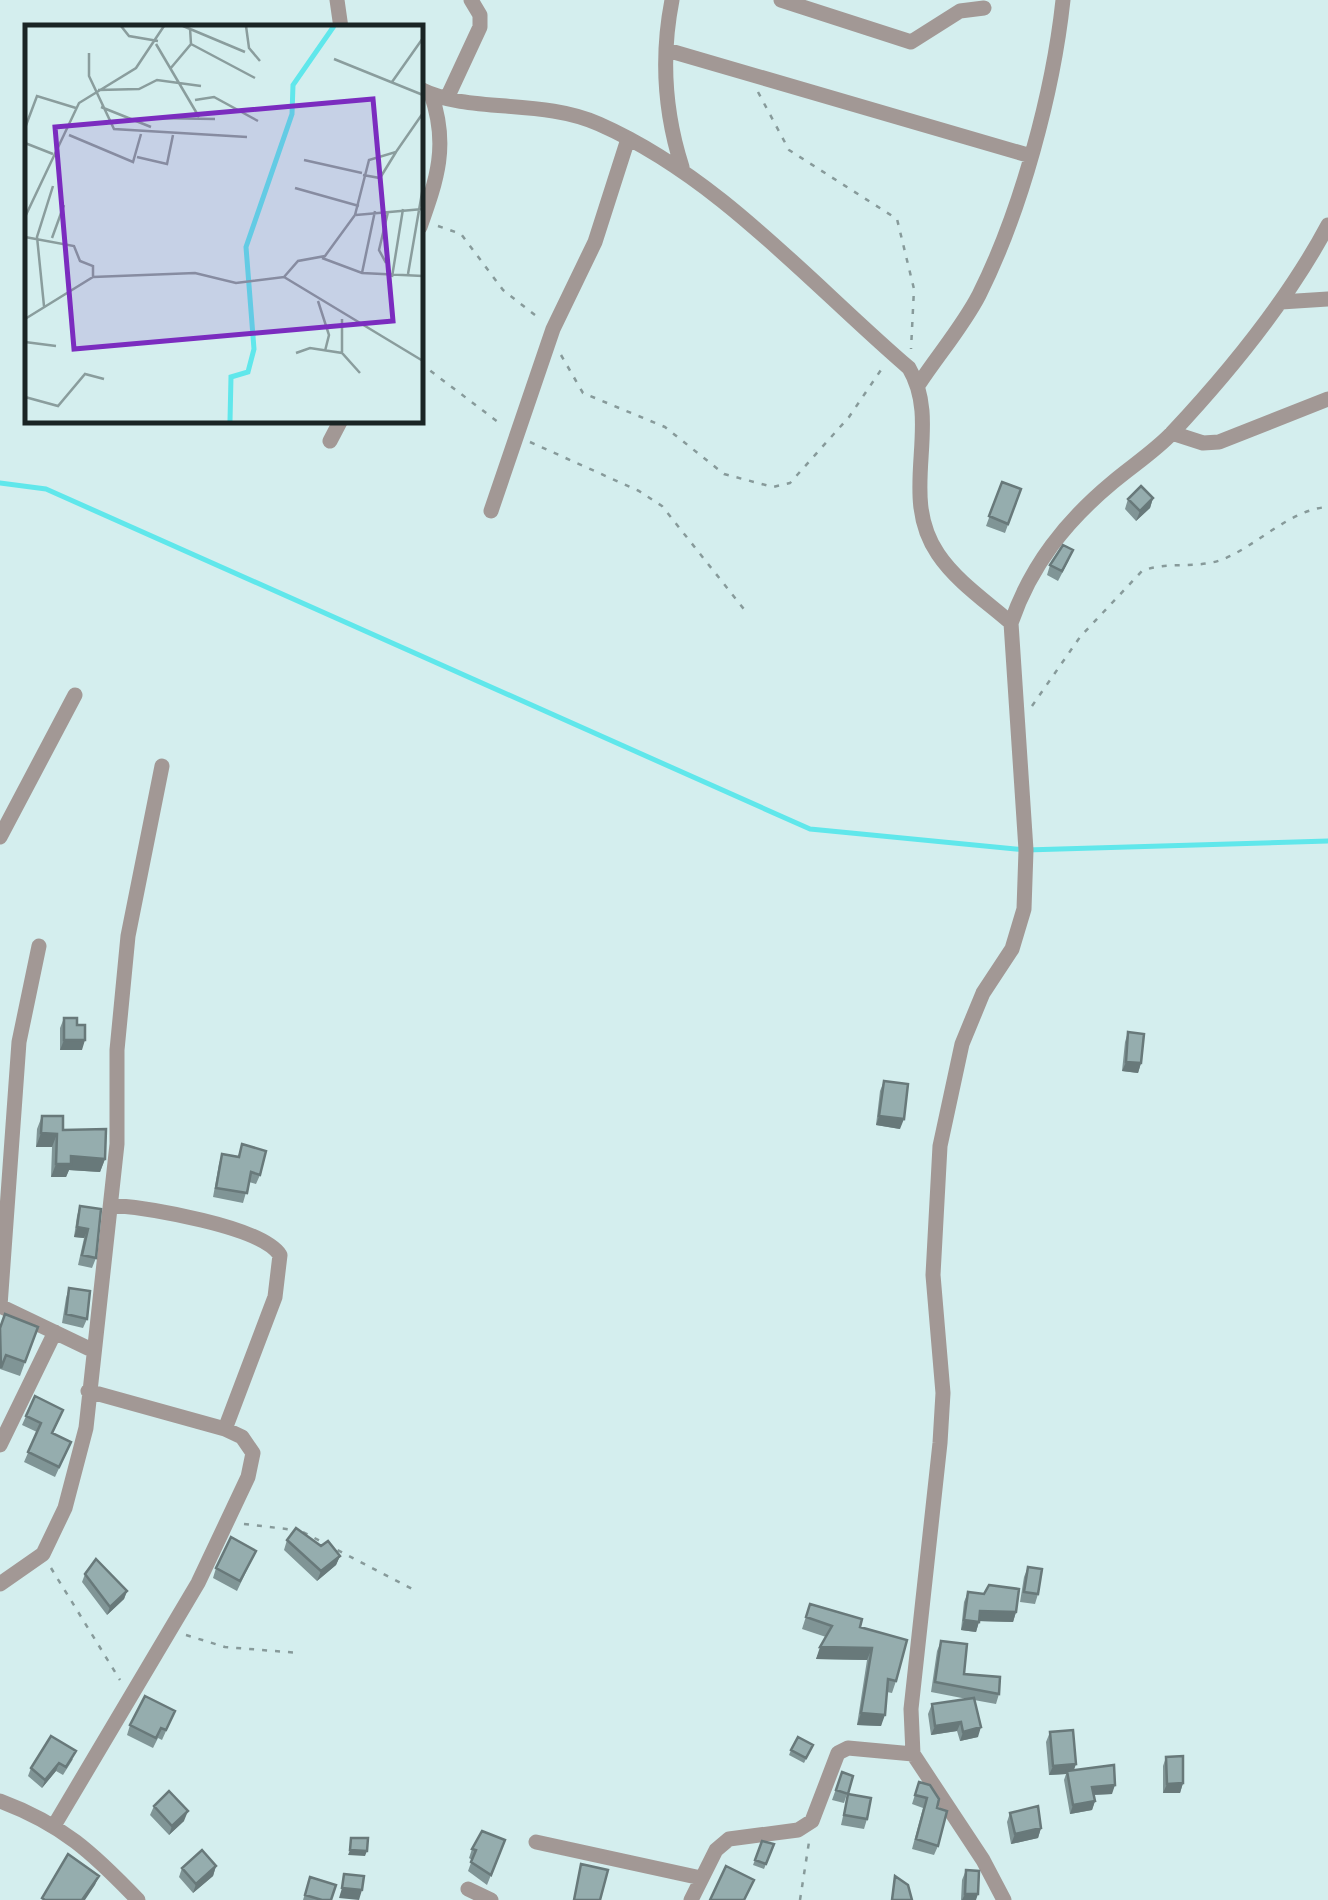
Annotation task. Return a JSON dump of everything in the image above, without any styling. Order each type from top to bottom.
[{"type":"street","points":[[337,0],[341,25]]},
{"type":"street","points":[[422,221],[442,161],[433,94],[480,27],[480,15],[471,0]]},
{"type":"street","points":[[672,0],[667,50],[670,130],[682,167]]},
{"type":"street","points":[[782,0],[899,41],[922,38],[960,11],[984,8]]},
{"type":"street","points":[[918,384],[979,296],[1031,156],[1057,52],[1063,0]]},
{"type":"street","points":[[667,50],[1031,156]]},
{"type":"street","points":[[433,94],[532,105],[596,122],[682,167],[910,368],[918,384],[922,438],[917,503],[925,532],[939,557],[1011,623]]},
{"type":"street","points":[[491,511],[553,330],[595,242],[628,139]]},
{"type":"street","points":[[1004,1900],[984,1860],[913,1754],[911,1709],[943,1393],[933,1275],[940,1146],[962,1044],[983,993],[1012,950],[1024,909],[1026,850],[1011,623],[1022,590],[1060,533],[1097,495],[1172,433],[1281,302],[1328,225]]},
{"type":"street","points":[[1281,302],[1328,300]]},
{"type":"street","points":[[1172,433],[1203,443],[1218,442],[1328,399]]},
{"type":"street","points":[[330,440],[340,422]]},
{"type":"street","points":[[0,838],[75,695]]},
{"type":"street","points":[[0,1584],[43,1554],[66,1508],[86,1428],[112,1205],[117,1050],[128,936],[162,766]]},
{"type":"street","points":[[39,946],[19,1042],[0,1306],[94,1351]]},
{"type":"street","points":[[0,1042],[19,1042]]},
{"type":"street","points":[[112,1205],[176,1215],[252,1237],[273,1244],[280,1255],[274,1297],[225,1429]]},
{"type":"street","points":[[0,1445],[54,1332]]},
{"type":"street","points":[[55,1824],[170,1631],[227,1522],[253,1454],[242,1437],[225,1429],[88,1391]]},
{"type":"street","points":[[692,1900],[716,1850],[729,1839],[798,1830],[812,1820],[838,1753],[848,1748],[913,1754]]},
{"type":"street","points":[[0,1801],[55,1824],[90,1850],[138,1900]]},
{"type":"street","points":[[536,1842],[701,1878]]},
{"type":"street","points":[[468,1889],[490,1900]]},
{"type":"path","points":[[748,73],[788,150],[897,219],[914,290],[910,368]]},
{"type":"path","points":[[422,224],[461,234],[503,290],[553,330],[564,363],[583,393],[665,426],[724,474],[773,487],[790,484],[849,417],[892,353]]},
{"type":"path","points":[[422,365],[516,436],[639,491],[662,506],[747,613]]},
{"type":"path","points":[[1018,728],[1056,666],[1142,571],[1198,567],[1224,559],[1307,511],[1328,507]]},
{"type":"path","points":[[227,1522],[288,1527],[315,1536],[418,1592]]},
{"type":"path","points":[[43,1554],[132,1698]]},
{"type":"path","points":[[170,1631],[225,1647],[299,1653]]},
{"type":"path","points":[[800,1900],[812,1820]]},
{"type":"building","points":[[1002,482],[1021,489],[1008,524],[989,516]]},
{"type":"building","points":[[1141,486],[1153,498],[1140,511],[1128,499]]},
{"type":"building","points":[[1063,545],[1073,550],[1062,571],[1050,565]]},
{"type":"building","points":[[64,1018],[77,1018],[77,1025],[85,1025],[85,1040],[64,1040]]},
{"type":"building","points":[[1128,1032],[1144,1034],[1141,1063],[1126,1062]]},
{"type":"building","points":[[884,1081],[908,1084],[904,1119],[879,1116]]},
{"type":"building","points":[[42,1116],[63,1116],[63,1130],[106,1129],[105,1159],[71,1156],[71,1164],[56,1164],[57,1134],[41,1133]]},
{"type":"building","points":[[242,1144],[266,1151],[260,1175],[251,1172],[247,1193],[216,1188],[222,1154],[239,1157]]},
{"type":"building","points":[[80,1206],[101,1209],[96,1258],[82,1255],[88,1229],[77,1227]]},
{"type":"building","points":[[69,1288],[90,1291],[87,1319],[66,1314]]},
{"type":"building","points":[[5,1314],[38,1327],[25,1362],[6,1355],[1,1368],[0,1328]]},
{"type":"building","points":[[35,1396],[63,1410],[52,1433],[71,1442],[59,1467],[28,1452],[41,1423],[26,1416]]},
{"type":"building","points":[[296,1528],[321,1546],[328,1541],[340,1556],[321,1571],[287,1540]]},
{"type":"building","points":[[231,1537],[256,1551],[240,1581],[216,1568]]},
{"type":"building","points":[[96,1559],[127,1591],[110,1607],[85,1574]]},
{"type":"building","points":[[1028,1567],[1042,1569],[1038,1594],[1024,1592]]},
{"type":"building","points":[[989,1585],[1019,1589],[1016,1612],[980,1611],[979,1622],[964,1620],[968,1592],[984,1594]]},
{"type":"building","points":[[810,1604],[862,1619],[860,1627],[907,1640],[896,1681],[888,1679],[885,1715],[861,1713],[872,1648],[820,1647],[832,1626],[806,1617]]},
{"type":"building","points":[[941,1641],[967,1644],[964,1674],[1000,1677],[999,1694],[935,1682]]},
{"type":"building","points":[[145,1696],[175,1711],[166,1730],[161,1728],[156,1738],[130,1725]]},
{"type":"building","points":[[974,1698],[981,1727],[963,1732],[961,1722],[935,1726],[932,1704]]},
{"type":"building","points":[[1073,1730],[1076,1764],[1053,1766],[1050,1732]]},
{"type":"building","points":[[51,1736],[76,1751],[66,1767],[59,1763],[45,1780],[31,1768]]},
{"type":"building","points":[[798,1737],[813,1745],[806,1758],[791,1750]]},
{"type":"building","points":[[1183,1756],[1183,1783],[1167,1784],[1166,1757]]},
{"type":"building","points":[[1114,1765],[1115,1785],[1092,1787],[1095,1801],[1073,1805],[1067,1771]]},
{"type":"building","points":[[842,1772],[853,1776],[848,1794],[836,1790]]},
{"type":"building","points":[[919,1782],[930,1785],[939,1799],[937,1808],[947,1811],[938,1846],[916,1839],[927,1798],[915,1795]]},
{"type":"building","points":[[169,1791],[188,1811],[172,1826],[154,1806]]},
{"type":"building","points":[[848,1794],[871,1798],[867,1819],[844,1815]]},
{"type":"building","points":[[1038,1806],[1041,1828],[1015,1834],[1010,1813]]},
{"type":"building","points":[[482,1831],[505,1840],[491,1875],[471,1862],[476,1850],[472,1849]]},
{"type":"building","points":[[351,1838],[368,1838],[367,1851],[350,1850]]},
{"type":"building","points":[[762,1841],[774,1844],[766,1864],[755,1860]]},
{"type":"building","points":[[202,1850],[216,1866],[196,1884],[182,1868]]},
{"type":"building","points":[[68,1854],[99,1876],[82,1900],[45,1900],[42,1898]]},
{"type":"building","points":[[581,1864],[608,1870],[600,1900],[574,1900]]},
{"type":"building","points":[[726,1866],[754,1880],[744,1900],[710,1900]]},
{"type":"building","points":[[966,1870],[979,1871],[978,1894],[965,1894]]},
{"type":"building","points":[[344,1874],[364,1876],[362,1890],[342,1888]]},
{"type":"building","points":[[895,1876],[908,1885],[912,1900],[892,1900]]},
{"type":"building","points":[[310,1877],[336,1885],[331,1900],[305,1895]]},
{"type":"waterway","points":[[0,483],[46,489],[810,829],[1026,850],[1328,841]]}]
